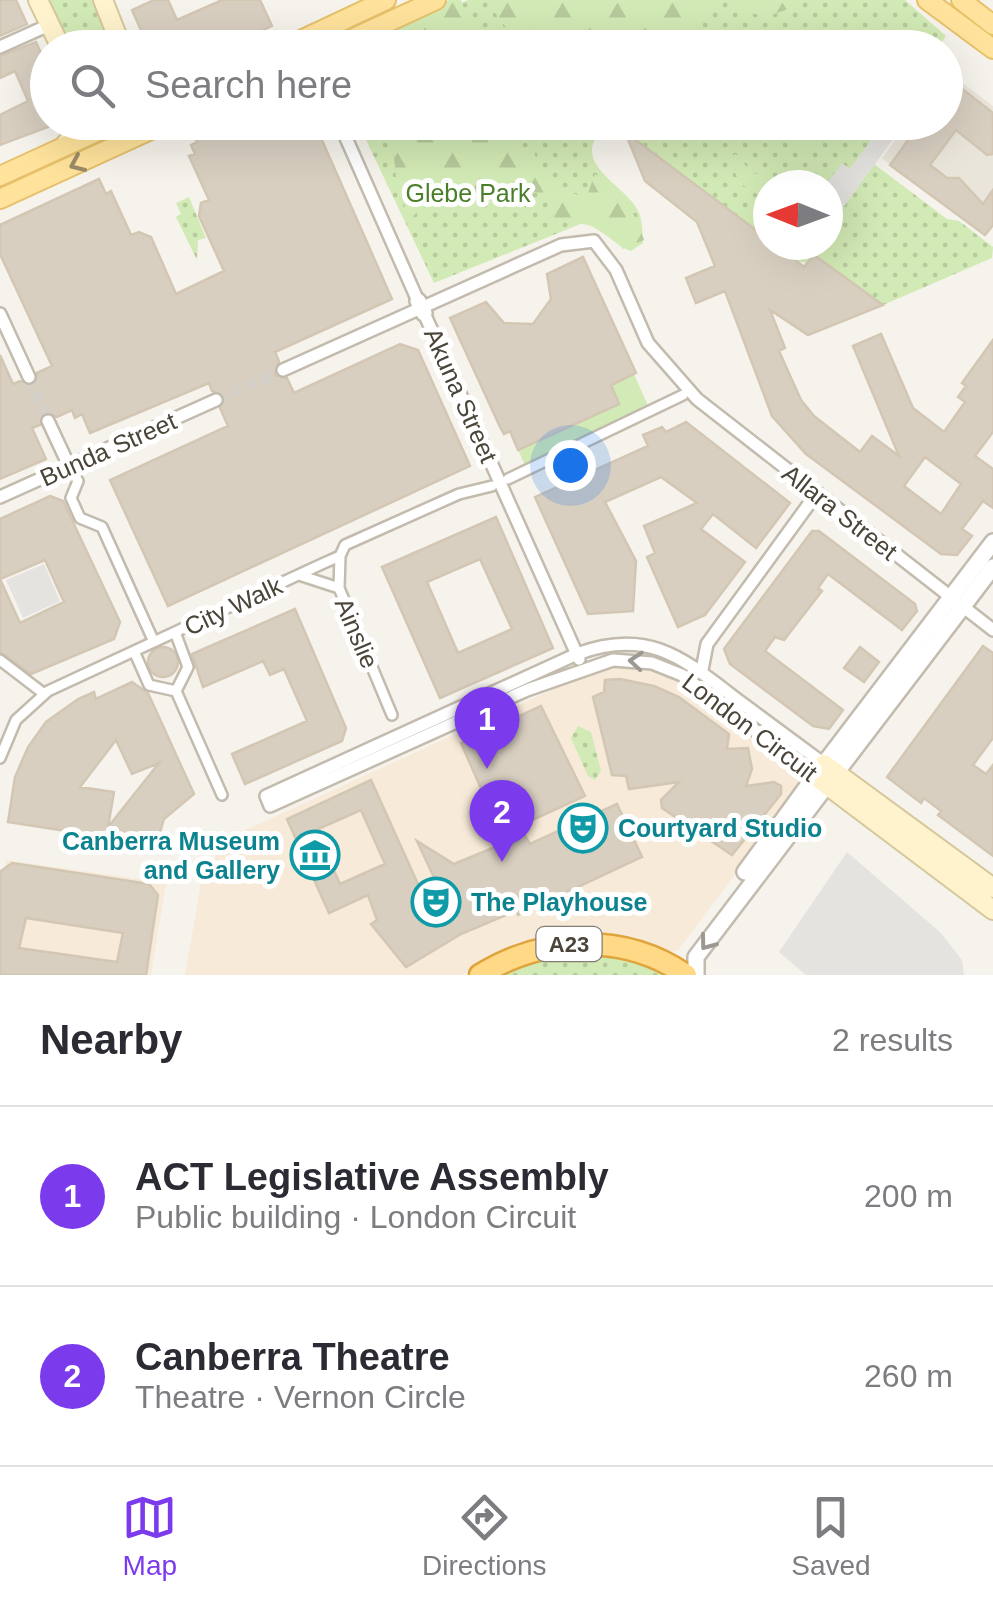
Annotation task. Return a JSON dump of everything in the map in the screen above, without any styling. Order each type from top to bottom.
[{"type":"highway","name":"A23","points":[[480,975],[534,950],[579,944],[635,951],[686,975]]},
{"type":"main road","points":[[38,0],[52,30]]},
{"type":"main road","points":[[103,0],[115,30]]},
{"type":"main road","points":[[329,30],[386,0]]},
{"type":"main road","points":[[371,30],[436,0]]},
{"type":"main road","points":[[927,0],[993,49]]},
{"type":"main road","points":[[968,4],[993,25]]},
{"type":"main road","points":[[60,150],[69,140]]},
{"type":"main road","points":[[0,176],[79,140]]},
{"type":"main road","points":[[114,140],[116,146]]},
{"type":"main road","points":[[0,199],[126,140]]},
{"type":"main road","name":"London Circuit","points":[[825,774],[993,888]]},
{"type":"main road","name":"London Circuit","points":[[825,774],[993,910]]},
{"type":"street","points":[[36,30],[49,24]]},
{"type":"street","points":[[0,47],[30,33]]},
{"type":"street","name":"Akuna Street","points":[[347,140],[582,668]]},
{"type":"street","name":"Allara Street","points":[[421,307],[571,241],[594,241],[603,248],[648,343],[686,393],[993,630]]},
{"type":"street","points":[[284,370],[421,307]]},
{"type":"street","points":[[0,314],[28,377]]},
{"type":"street","points":[[508,479],[686,393]]},
{"type":"street","name":"Bunda Street","points":[[0,497],[216,400]]},
{"type":"street","points":[[48,421],[78,481],[72,498],[80,518],[102,527],[154,642]]},
{"type":"street","name":"City Walk","points":[[0,758],[26,706],[43,694],[340,556],[345,545],[459,494],[492,486]]},
{"type":"street","points":[[702,670],[706,644],[818,494]]},
{"type":"street","points":[[745,872],[957,603],[993,542]]},
{"type":"street","points":[[339,588],[340,556]]},
{"type":"street","points":[[957,603],[993,567]]},
{"type":"street","name":"Ainslie","points":[[299,575],[339,588],[392,715]]},
{"type":"street","points":[[175,632],[188,667],[176,690]]},
{"type":"street","name":"London Circuit","points":[[637,644],[675,654],[702,670],[825,774],[682,675],[665,666],[626,660],[582,668],[268,801],[373,745],[577,654],[608,645],[637,644]]},
{"type":"street","points":[[134,651],[149,685],[176,690]]},
{"type":"street","points":[[0,660],[43,694]]},
{"type":"street","points":[[176,690],[222,795]]},
{"type":"street","points":[[421,738],[430,721]]},
{"type":"street","points":[[0,726],[10,733]]},
{"type":"street","points":[[373,745],[396,749]]},
{"type":"street","points":[[696,975],[696,957],[825,774]]},
{"type":"shaded area","points":[[963,83],[993,106],[993,213],[979,231],[882,158],[895,140],[963,140]]},
{"type":"shaded area","points":[[871,140],[893,140],[843,208],[843,170],[837,170],[842,163],[850,169]]},
{"type":"shaded area","points":[[44,564],[60,601],[23,618],[6,580]]},
{"type":"shaded area","points":[[616,666],[654,670],[682,683],[803,777],[801,788],[678,950],[668,952],[620,937],[572,934],[510,948],[462,975],[185,975],[201,883],[215,857],[237,834],[593,671]]},
{"type":"shaded area","points":[[847,852],[940,932],[962,960],[964,975],[806,975],[779,952]]},
{"type":"shaded area","points":[[6,860],[166,883],[151,975],[0,975],[0,904]]},
{"type":"green space","points":[[44,0],[97,0],[107,30],[57,30]]},
{"type":"green space","points":[[449,0],[461,0],[470,30],[387,30]]},
{"type":"green space","points":[[468,0],[905,0],[939,30],[401,30]]},
{"type":"green space","points":[[485,0],[717,0],[695,20],[692,30],[508,30]]},
{"type":"green space","points":[[736,0],[801,0],[800,5],[765,17],[737,8]]},
{"type":"green space","name":"Glebe Park","points":[[366,140],[596,140],[594,160],[631,201],[642,222],[643,243],[631,251],[583,223],[434,283]]},
{"type":"green space","points":[[399,140],[511,140],[512,147],[534,152],[547,176],[560,187],[586,198],[595,174],[626,202],[644,240],[623,249],[603,227],[555,220],[544,195],[534,192],[526,202],[509,202],[494,186],[486,187],[471,211],[457,205],[439,179],[425,206],[413,216],[401,200],[392,149]]},
{"type":"green space","points":[[636,140],[871,140],[850,169],[842,164],[837,170],[753,170],[753,228]]},
{"type":"green space","points":[[789,140],[815,140],[802,150]]},
{"type":"green space","points":[[736,154],[753,173],[753,191],[737,178],[732,156]]},
{"type":"green space","points":[[874,164],[947,219],[959,221],[993,247],[992,258],[883,305],[822,260],[843,260],[843,207]]},
{"type":"green space","points":[[189,197],[206,238],[198,240],[197,260],[176,217],[181,214],[176,203]]},
{"type":"green space","points":[[634,374],[649,408],[525,465],[518,450],[583,421],[574,401]]},
{"type":"green space","points":[[578,726],[591,732],[601,771],[595,780],[588,776],[571,738]]},
{"type":"green space","points":[[588,952],[626,957],[672,975],[496,975],[538,958]]},
{"type":"building","points":[[0,0],[16,0],[27,24],[0,36]]},
{"type":"building","points":[[154,0],[168,0],[177,20],[222,0],[260,0],[272,26],[263,30],[141,30],[132,10]]},
{"type":"building","points":[[30,44],[30,134],[0,145],[0,115],[28,101],[15,71],[0,78],[0,56]]},
{"type":"building","points":[[963,90],[993,113],[993,154],[987,155],[963,136]]},
{"type":"building","points":[[322,140],[392,299],[275,352],[279,361],[275,375],[287,378],[294,393],[400,344],[418,350],[470,466],[168,606],[110,480],[228,426],[220,408],[224,395],[212,391],[209,383],[90,433],[82,414],[75,418],[72,410],[57,417],[45,412],[40,425],[32,428],[46,459],[0,479],[0,355],[13,384],[20,381],[34,385],[37,373],[52,366],[0,254],[0,225],[99,179],[106,194],[111,191],[131,235],[139,232],[151,237],[176,294],[224,271],[199,216],[201,203],[209,200],[189,156],[195,154],[191,145]]},
{"type":"building","points":[[628,140],[636,140],[753,228],[753,260],[795,260],[804,267],[810,260],[821,260],[883,305],[808,335],[770,310],[785,348],[779,351],[801,400],[814,416],[860,452],[872,436],[899,456],[853,346],[881,334],[913,408],[944,432],[965,402],[958,397],[966,386],[962,383],[993,340],[993,432],[975,456],[993,469],[993,508],[983,501],[962,529],[972,536],[957,555],[941,554],[806,454],[772,416],[725,291],[696,303],[686,278],[715,266],[697,222],[645,181]],"holes":[[[925,457],[961,484],[941,514],[904,486]]]},
{"type":"building","points":[[908,140],[949,140],[930,165],[947,178],[959,178],[983,204],[993,190],[993,225],[985,235],[890,165]]},
{"type":"building","points":[[583,257],[636,373],[611,385],[619,404],[518,450],[510,431],[504,434],[500,427],[450,318],[486,302],[504,323],[533,324],[551,299],[547,274]]},
{"type":"building","points":[[686,422],[790,503],[756,548],[713,514],[701,529],[745,562],[705,615],[678,627],[647,557],[655,553],[644,526],[697,503],[661,477],[605,502],[636,561],[633,611],[588,614],[535,497],[648,446],[643,435],[662,427],[666,432]]},
{"type":"building","points":[[50,496],[63,501],[120,622],[114,639],[31,674],[0,652],[0,579],[0,519]],"holes":[[[45,560],[64,602],[20,623],[0,579]]]},
{"type":"building","points":[[496,517],[553,648],[440,698],[382,567]],"holes":[[[480,559],[512,629],[458,653],[427,582]]]},
{"type":"building","points":[[812,531],[819,531],[915,604],[917,611],[902,630],[828,574],[818,588],[822,591],[784,640],[775,637],[765,651],[843,710],[829,729],[813,726],[730,664],[724,649]]},
{"type":"building","points":[[295,609],[346,728],[342,741],[245,784],[232,754],[307,721],[284,669],[270,675],[263,661],[203,687],[192,654]]},
{"type":"building","points":[[983,646],[993,653],[993,738],[973,765],[986,774],[993,765],[993,856],[938,815],[941,811],[924,798],[921,803],[887,777]]},
{"type":"building","points":[[163,647],[174,651],[178,662],[174,673],[163,677],[152,673],[148,662],[152,651]]},
{"type":"building","points":[[860,647],[879,662],[864,682],[844,668]]},
{"type":"building","points":[[605,680],[654,686],[679,697],[729,734],[727,749],[748,748],[752,769],[746,786],[774,782],[781,786],[781,794],[732,855],[662,808],[661,800],[679,782],[629,789],[626,776],[612,775],[593,697],[604,692]]},
{"type":"building","points":[[132,682],[148,693],[194,794],[164,819],[156,845],[8,822],[15,777],[28,747],[46,722],[78,699],[94,692],[96,699]],"holes":[[[116,740],[132,774],[159,763],[108,827],[114,792],[80,787]]]},
{"type":"building","points":[[541,706],[585,796],[519,826],[530,844],[617,804],[642,857],[518,915],[516,911],[461,934],[406,967],[371,924],[377,920],[368,895],[329,913],[287,819],[371,780],[422,893],[438,886],[417,841],[454,864],[505,843],[461,743]],"holes":[[[361,810],[385,864],[340,884],[316,830]]]},
{"type":"building","points":[[12,863],[149,884],[158,895],[146,975],[0,975],[1,871]],"holes":[[[26,918],[123,933],[117,962],[19,948]]]},
{"type":"tunnel","points":[[216,400],[283,370]]},
{"type":"tunnel","points":[[29,377],[48,421]]},
{"type":"place","name":"ACT Legislative Assembly","points":[[487,769]]},
{"type":"place","name":"Courtyard Studio","points":[[583,828]]},
{"type":"place","name":"Canberra Museum and Gallery","points":[[315,855]]},
{"type":"place","name":"Canberra Theatre","points":[[502,862]]},
{"type":"place","name":"The Playhouse","points":[[436,902]]}]
